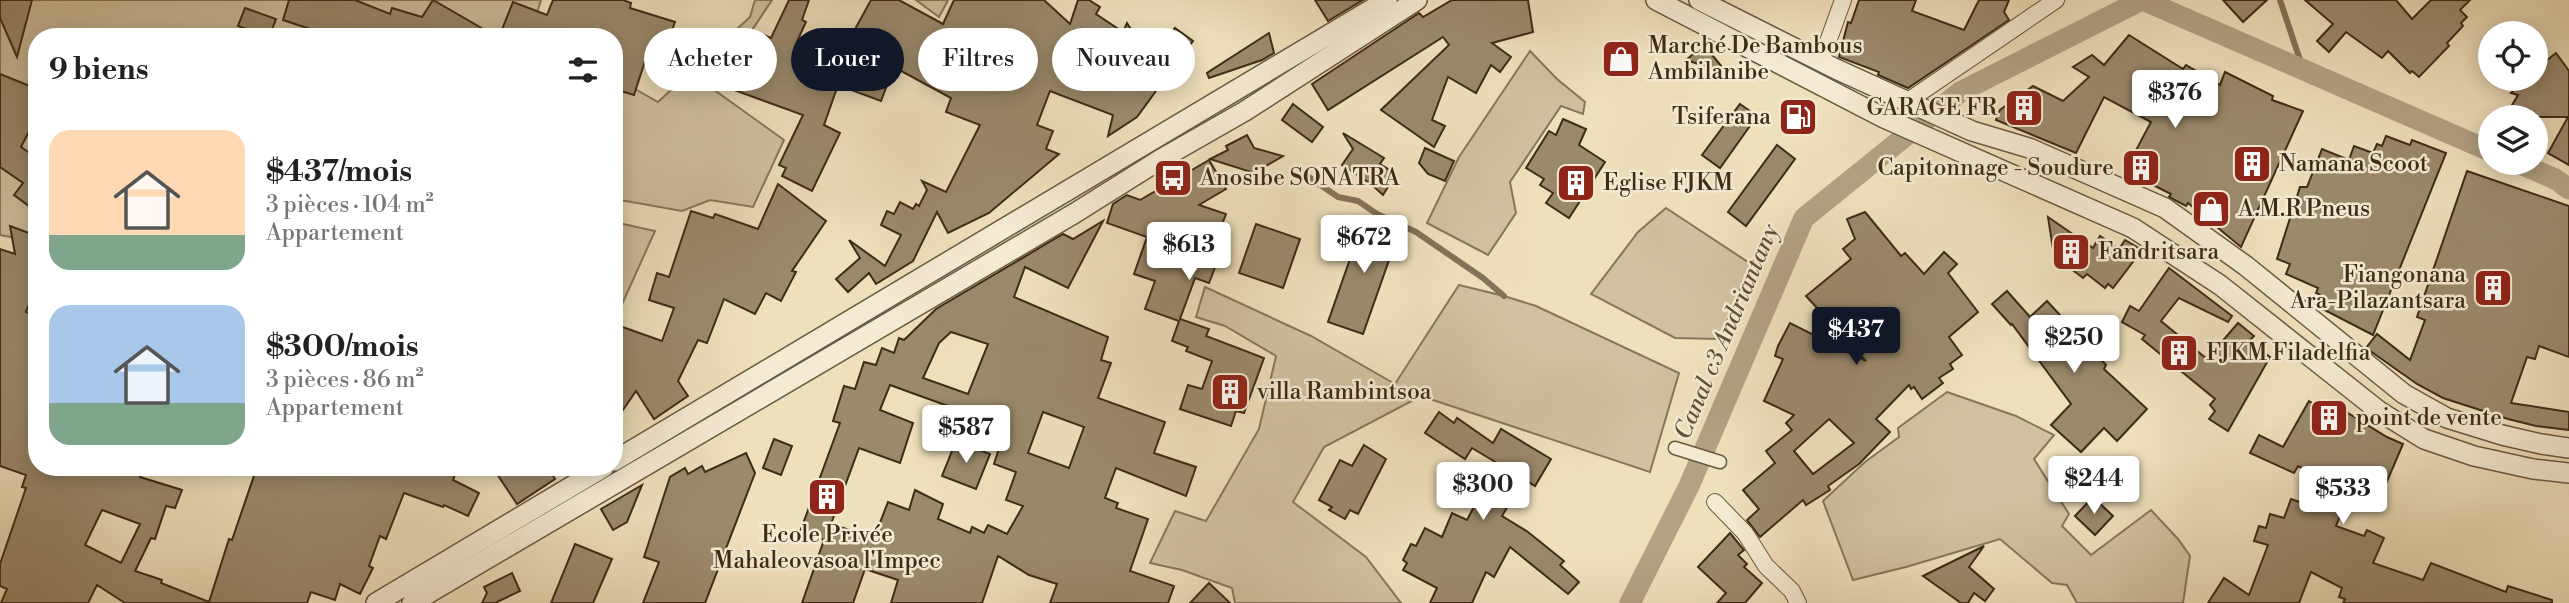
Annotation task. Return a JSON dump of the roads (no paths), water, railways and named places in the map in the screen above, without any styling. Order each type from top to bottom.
[{"type":"street","points":[[623,456],[1387,0]]},
{"type":"street","points":[[412,603],[639,467],[1075,213],[1245,111],[1417,0]]},
{"type":"street","points":[[1656,0],[1884,118],[2133,228],[2220,285],[2379,411],[2424,439],[2474,456],[2533,469],[2569,473]]},
{"type":"street","points":[[1699,0],[1821,61],[1972,131],[2029,148],[2165,208],[2246,266],[2404,394],[2447,418],[2502,435],[2569,448]]},
{"type":"street","points":[[1821,61],[1843,0]]},
{"type":"street","points":[[1912,102],[2056,0]]},
{"type":"street","points":[[1675,448],[1720,462]]},
{"type":"street","points":[[376,603],[589,476]]},
{"type":"street","points":[[1715,502],[1745,533],[1766,566],[1792,591],[1798,603]]},
{"type":"waterway","name":"Canal c3 Andriantany","points":[[1630,603],[1689,486],[1804,218],[1960,92],[2142,0]]},
{"type":"waterway","name":"Canal c3 Andriantany","points":[[2143,0],[2478,146]]},
{"type":"waterway","points":[[2280,0],[2303,69]]},
{"type":"waterway","points":[[1300,171],[1338,197],[1358,201],[1377,214],[1416,232],[1483,278],[1504,296]]},
{"type":"waterway","name":"Canal c3 Andriantany","points":[[2546,175],[2569,189]]},
{"type":"place","name":"Marché De Bambous Ambilanibe","points":[[1621,59]]},
{"type":"place","name":"GARAGE FR","points":[[2024,108]]},
{"type":"place","name":"Tsiferana","points":[[1798,117]]},
{"type":"place","name":"Namana Scoot","points":[[2252,164]]},
{"type":"place","name":"Capitonnage - Soudure","points":[[2141,168]]},
{"type":"place","name":"Anosibe SONATRA","points":[[1173,178]]},
{"type":"place","name":"Eglise FJKM","points":[[1576,183]]},
{"type":"place","name":"A.M.R Pneus","points":[[2211,209]]},
{"type":"place","name":"Fandritsara","points":[[2071,252]]},
{"type":"place","name":"Fiangonana Ara-Pilazantsara","points":[[2493,288]]},
{"type":"place","name":"FJKM Filadelfia","points":[[2179,353]]},
{"type":"place","name":"villa Rambintsoa","points":[[1230,392]]},
{"type":"place","name":"point de vente","points":[[2329,418]]},
{"type":"place","name":"Ecole Privée Mahaleovasoa l'Impec","points":[[827,497]]}]
